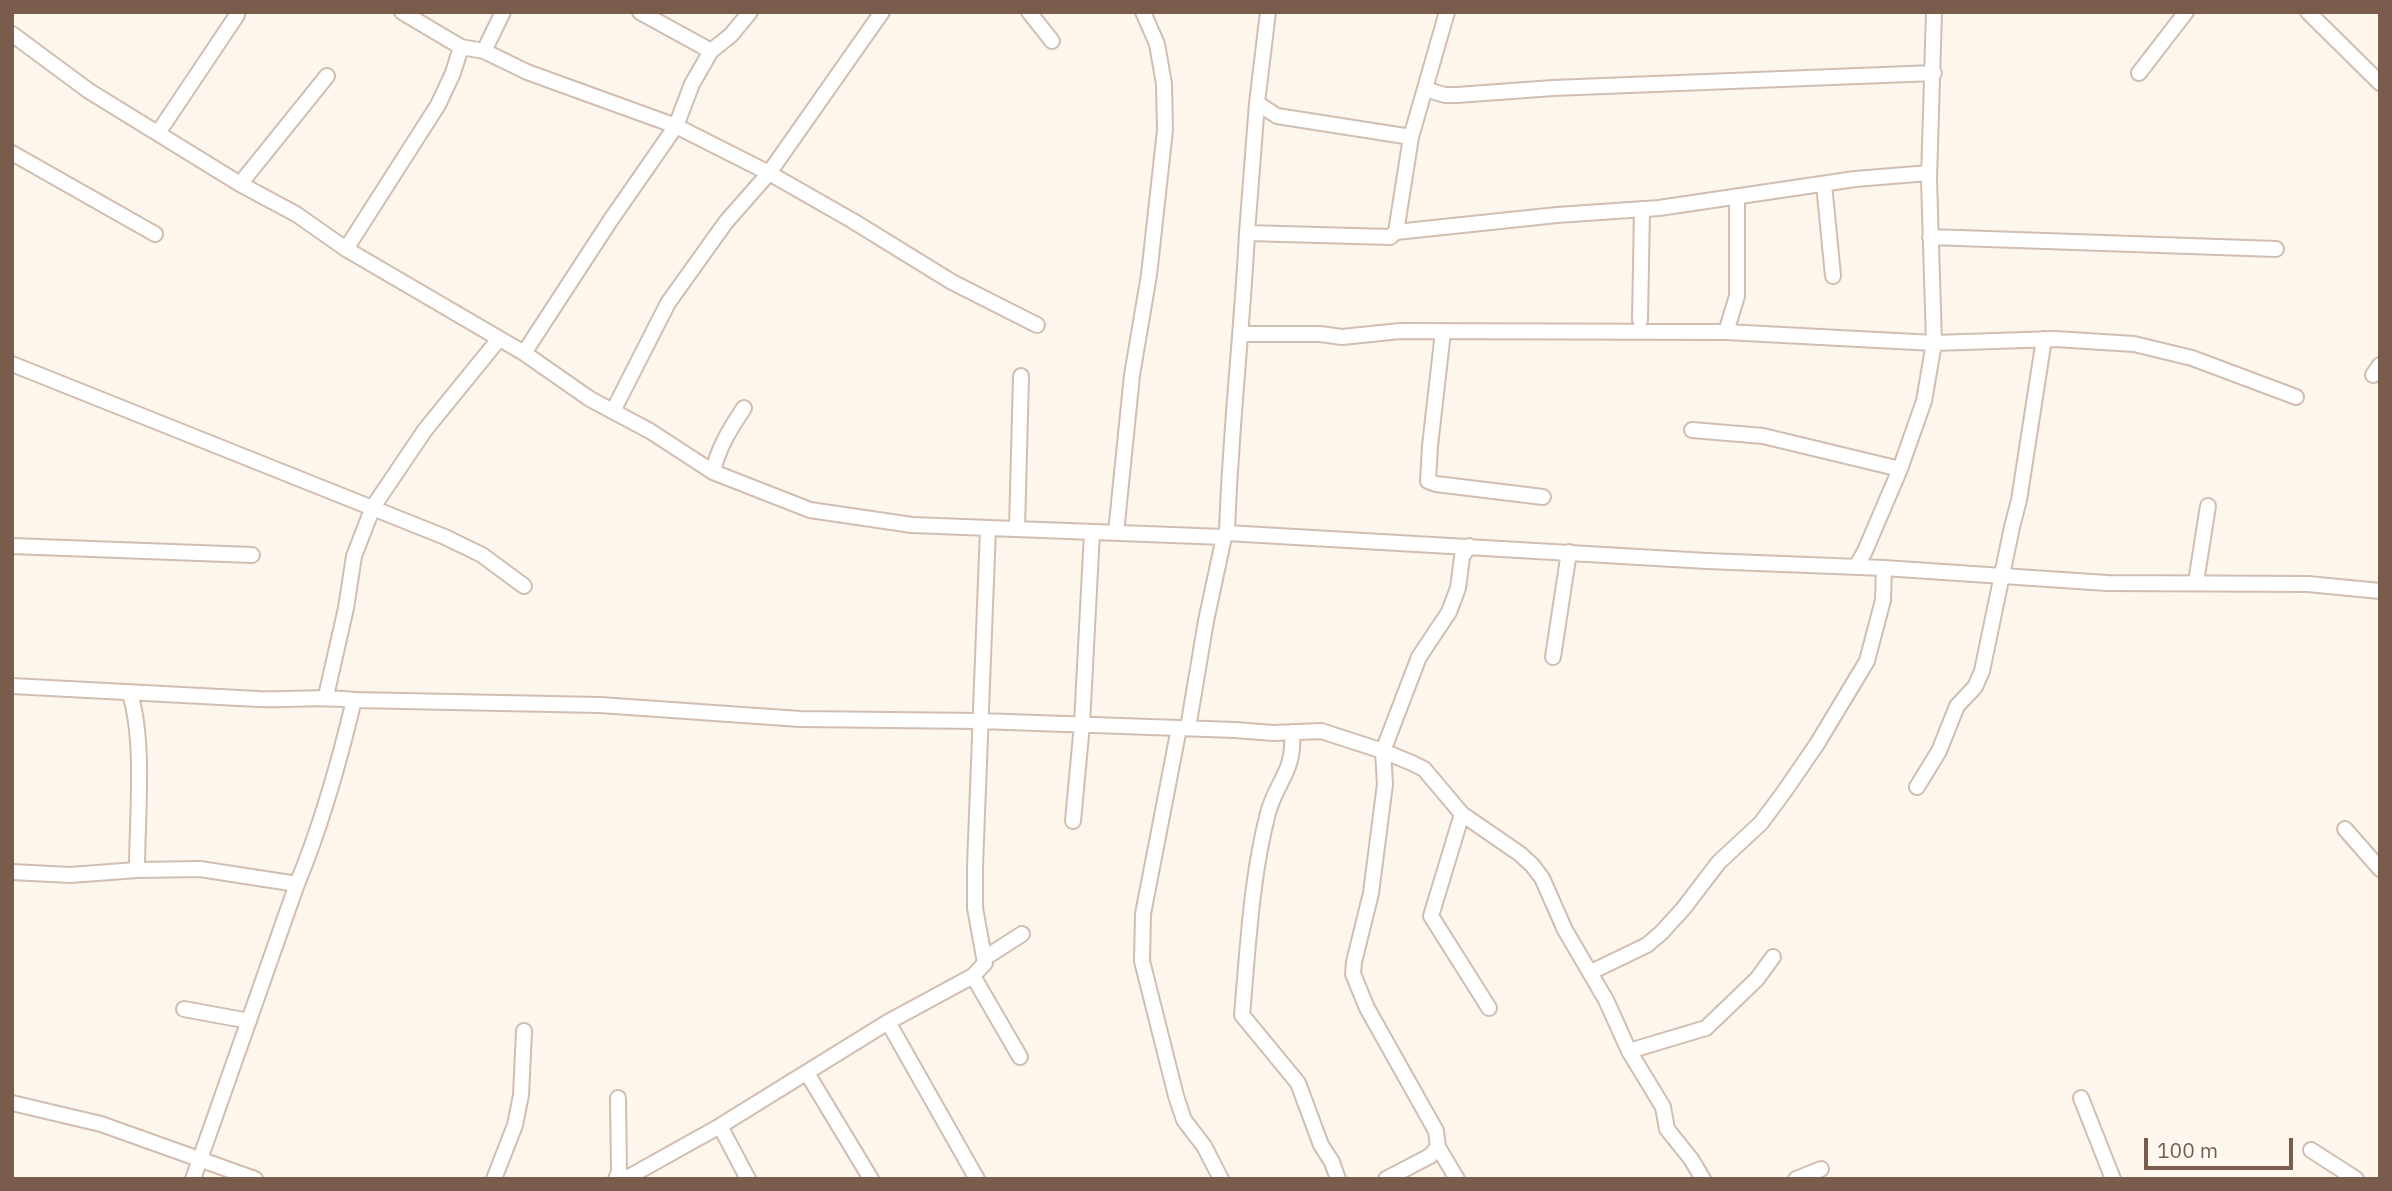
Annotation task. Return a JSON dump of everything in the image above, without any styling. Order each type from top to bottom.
[{"type":"street","points":[[402,12],[461,47],[484,51],[527,72],[676,126],[769,173],[952,282],[1037,324]]},
{"type":"street","points":[[484,51],[503,12]]},
{"type":"street","points":[[640,12],[711,51]]},
{"type":"street","points":[[524,354],[610,221],[676,126],[692,84],[711,51],[731,35],[750,12]]},
{"type":"street","points":[[613,411],[668,303],[726,222],[769,173],[882,12]]},
{"type":"street","points":[[1030,12],[1052,41]]},
{"type":"street","points":[[1116,533],[1132,375],[1149,275],[1165,130],[1164,84],[1157,44],[1143,12]]},
{"type":"street","points":[[1221,1179],[1204,1146],[1185,1120],[1176,1097],[1142,961],[1143,914],[1225,535],[1256,103],[1269,12]]},
{"type":"street","points":[[1396,232],[1411,137],[1447,12]]},
{"type":"street","points":[[1856,567],[1900,469],[1924,401],[1934,343],[1929,173],[1934,12]]},
{"type":"street","points":[[2139,73],[2186,12]]},
{"type":"street","points":[[2308,12],[2380,83]]},
{"type":"street","points":[[158,133],[237,15]]},
{"type":"street","points":[[12,34],[89,91],[240,184],[296,214],[346,249],[524,354],[590,399],[650,431],[713,472],[810,510],[912,525],[1469,546],[2107,583],[2308,584],[2380,591]]},
{"type":"street","points":[[346,249],[439,105],[461,47]]},
{"type":"street","points":[[1425,89],[1445,95],[1553,88],[1934,73]]},
{"type":"street","points":[[240,184],[327,76]]},
{"type":"street","points":[[1256,103],[1277,116],[1411,137]]},
{"type":"street","points":[[12,153],[155,233]]},
{"type":"street","points":[[1247,233],[1390,237],[1396,232],[1642,209],[1824,184],[1929,173]]},
{"type":"street","points":[[1824,184],[1833,275]]},
{"type":"street","points":[[1726,331],[1737,296],[1737,198]]},
{"type":"street","points":[[1640,320],[1642,209]]},
{"type":"street","points":[[1930,237],[2276,248]]},
{"type":"street","points":[[1241,334],[1342,337],[1400,331],[1726,331],[1934,343],[2044,339],[2134,344],[2202,362],[2296,397]]},
{"type":"street","points":[[1444,332],[1428,481],[1543,497]]},
{"type":"street","points":[[1917,787],[1939,751],[1957,706],[1975,687],[1982,671],[2011,527],[2020,500],[2044,339]]},
{"type":"street","points":[[326,696],[346,608],[354,556],[373,508],[425,430],[499,340]]},
{"type":"street","points":[[12,364],[373,508],[482,555],[524,586]]},
{"type":"street","points":[[1017,529],[1021,376]]},
{"type":"street","points":[[713,472],[727,434],[744,408]]},
{"type":"street","points":[[1692,430],[1763,436],[1900,469]]},
{"type":"street","points":[[2196,582],[2208,506]]},
{"type":"street","points":[[625,1179],[720,1126],[888,1022],[973,976],[985,963],[975,908],[988,528]]},
{"type":"street","points":[[1073,821],[1082,724],[1092,532]]},
{"type":"street","points":[[12,545],[252,555]]},
{"type":"street","points":[[1457,1179],[1438,1147],[1436,1131],[1367,1008],[1353,974],[1375,866],[1385,784],[1383,751],[1419,657],[1449,612],[1458,588],[1462,557],[1469,546]]},
{"type":"street","points":[[1553,657],[1569,552]]},
{"type":"street","points":[[1591,972],[1647,945],[1661,933],[1719,862],[1760,823],[1784,792],[1817,744],[1867,661],[1883,600],[1884,568]]},
{"type":"street","points":[[12,686],[262,699],[326,696],[354,700],[600,705],[800,719],[1082,724],[1273,733],[1321,731],[1383,751],[1424,769],[1462,814],[1532,865],[1542,878],[1565,930],[1606,1000],[1629,1051],[1663,1107],[1667,1129],[1703,1179]]},
{"type":"street","points":[[130,694],[135,710],[138,771],[137,870]]},
{"type":"street","points":[[193,1179],[314,842],[337,771],[354,700]]},
{"type":"street","points":[[1292,732],[1292,760],[1268,813],[1261,849],[1253,896],[1242,1015],[1298,1083],[1321,1145],[1332,1162],[1338,1179]]},
{"type":"street","points":[[1462,814],[1430,916],[1489,1008]]},
{"type":"street","points":[[2345,829],[2380,869]]},
{"type":"street","points":[[12,872],[70,875],[200,869],[297,884]]},
{"type":"street","points":[[984,956],[992,954],[1022,934]]},
{"type":"street","points":[[1629,1051],[1706,1028],[1757,979],[1773,957]]},
{"type":"street","points":[[973,976],[1020,1057]]},
{"type":"street","points":[[184,1009],[249,1021]]},
{"type":"street","points":[[888,1022],[959,1159]]},
{"type":"street","points":[[888,1022],[977,1179]]},
{"type":"street","points":[[494,1179],[515,1125],[521,1096],[524,1031]]},
{"type":"street","points":[[807,1073],[869,1176]]},
{"type":"street","points":[[617,1179],[618,1098]]},
{"type":"street","points":[[2081,1098],[2113,1179]]},
{"type":"street","points":[[12,1103],[101,1124],[255,1179]]},
{"type":"street","points":[[720,1126],[748,1179]]},
{"type":"street","points":[[1386,1179],[1430,1156],[1438,1147]]},
{"type":"street","points":[[2311,1150],[2356,1179]]},
{"type":"street","points":[[1796,1179],[1821,1169]]}]
